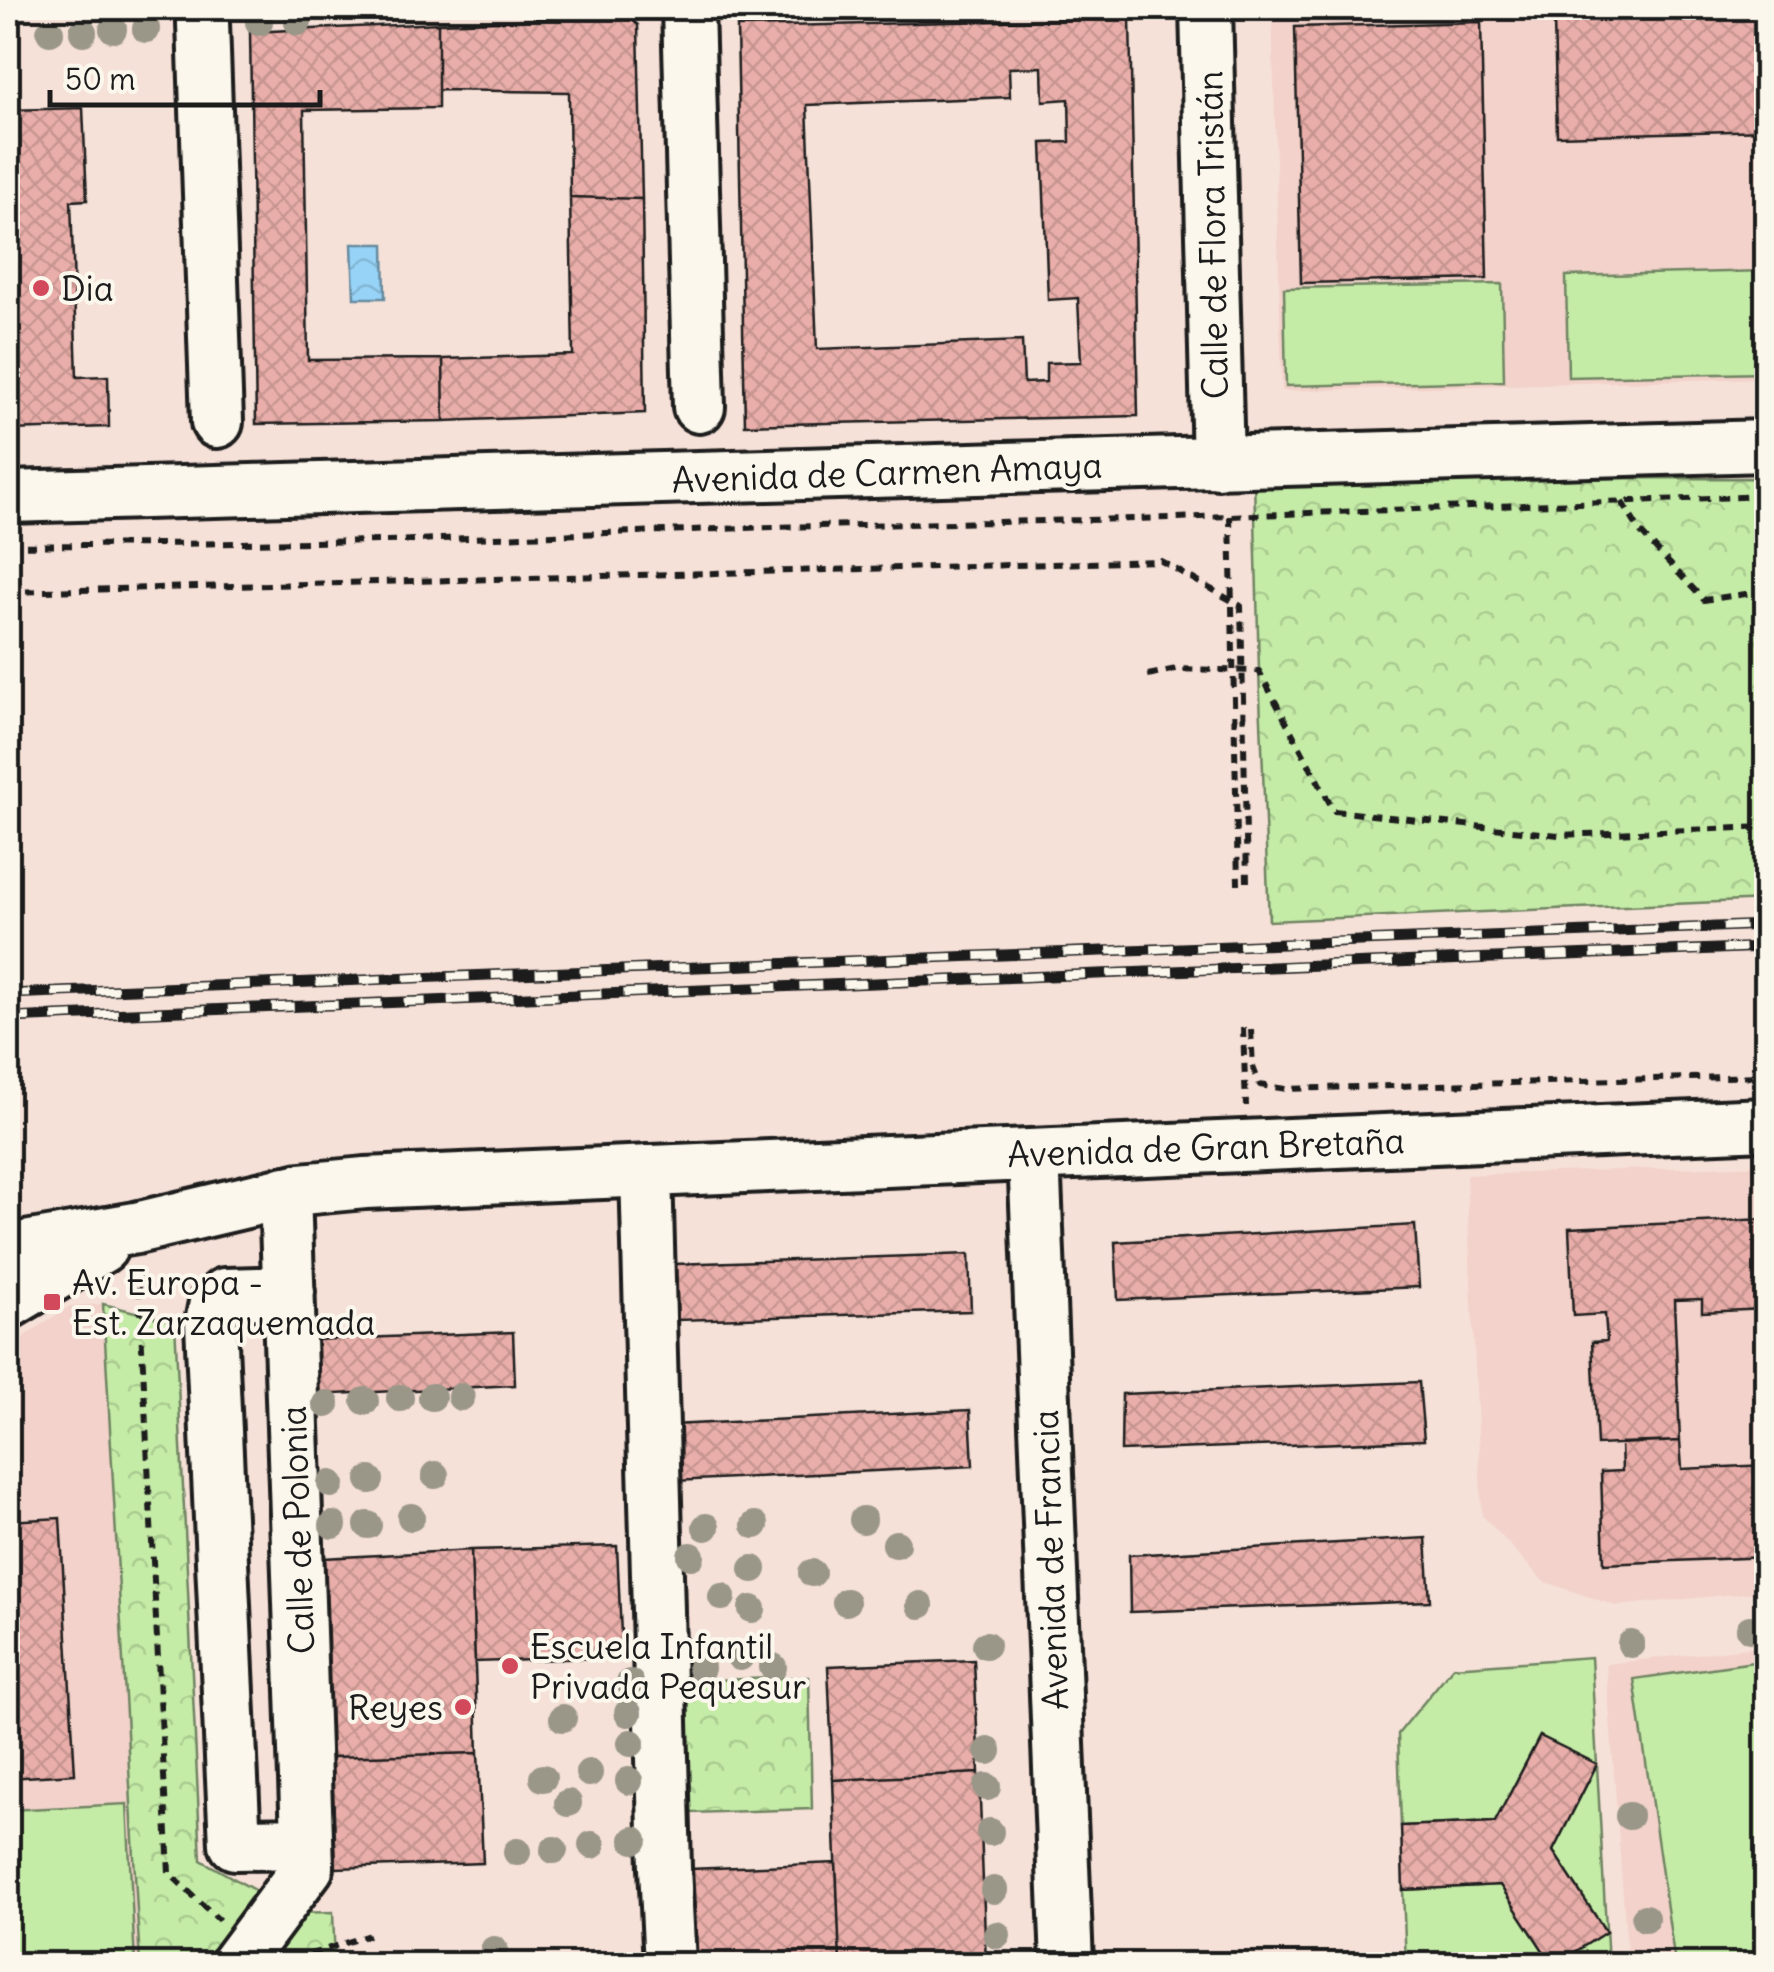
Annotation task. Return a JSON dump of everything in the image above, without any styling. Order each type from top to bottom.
[{"type":"street","points":[[688,8],[699,406]]},
{"type":"street","name":"Calle de Flora Tristán","points":[[1206,8],[1218,463]]},
{"type":"street","points":[[202,23],[217,422]]},
{"type":"street","name":"Avenida de Carmen Amaya","points":[[8,496],[1766,446]]},
{"type":"street","name":"Avenida de Gran Bretaña","points":[[8,1250],[136,1228],[285,1192],[365,1183],[1766,1124]]},
{"type":"street","name":"Avenida de Francia","points":[[1034,1155],[1067,1964]]},
{"type":"street","points":[[646,1171],[670,1964]]},
{"type":"street","name":"Calle de Polonia","points":[[285,1192],[308,1855]]},
{"type":"street","points":[[8,1303],[136,1228]]},
{"type":"street","points":[[267,1959],[308,1855],[235,1844],[211,1323],[215,1303],[225,1294],[288,1292]]},
{"type":"path","points":[[8,546],[388,541],[1766,496]]},
{"type":"path","points":[[1622,501],[1641,534],[1704,600],[1766,591]]},
{"type":"path","points":[[1230,516],[1242,883]]},
{"type":"path","points":[[8,592],[1161,561],[1232,601]]},
{"type":"path","points":[[1148,675],[1176,669],[1259,671],[1334,810],[1560,834],[1766,827]]},
{"type":"path","points":[[1250,1145],[1244,1096],[1247,1029],[1260,1085],[1286,1090],[1766,1076]]},
{"type":"path","points":[[136,1228],[170,1873],[267,1959],[369,1934]]},
{"type":"shaded area","points":[[1272,8],[1766,8],[1766,378],[1282,391]]},
{"type":"shaded area","points":[[1766,1165],[1766,1591],[1616,1606],[1543,1581],[1482,1515],[1466,1175]]},
{"type":"shaded area","points":[[103,1304],[140,1964],[8,1964],[8,1347],[70,1306]]},
{"type":"shaded area","points":[[1766,1646],[1766,1964],[1628,1964],[1606,1664]]},
{"type":"green space","points":[[1766,271],[1766,373],[1568,377],[1566,276]]},
{"type":"green space","points":[[1502,284],[1504,381],[1286,386],[1284,288]]},
{"type":"green space","points":[[1766,478],[1766,900],[1269,921],[1254,479]]},
{"type":"green space","points":[[103,1304],[175,1322],[201,1860],[295,1913],[333,1912],[335,1964],[140,1964]]},
{"type":"green space","points":[[1591,1657],[1597,1764],[1540,1736],[1495,1822],[1401,1826],[1398,1734],[1453,1667]]},
{"type":"green space","points":[[1754,1662],[1766,1746],[1766,1964],[1675,1964],[1634,1679]]},
{"type":"green space","points":[[809,1677],[812,1809],[690,1813],[686,1681]]},
{"type":"green space","points":[[1597,1764],[1608,1964],[1556,1964],[1606,1932],[1553,1851]]},
{"type":"green space","points":[[127,1804],[135,1964],[8,1964],[8,1810]]},
{"type":"green space","points":[[1500,1885],[1552,1964],[1406,1964],[1403,1890]]},
{"type":"water","points":[[352,244],[384,244],[385,298],[354,298]]},
{"type":"building","points":[[628,16],[638,25],[642,199],[570,197],[569,92],[438,90],[438,23]]},
{"type":"building","points":[[1766,16],[1766,130],[1557,136],[1554,21]]},
{"type":"building","points":[[1130,18],[1138,416],[745,425],[737,27]],"holes":[[[1042,67],[1043,101],[1069,99],[1070,142],[1042,143],[1048,300],[1078,298],[1081,362],[1046,363],[1046,382],[1024,383],[1022,341],[817,349],[807,105],[1010,97],[1009,68]]]},
{"type":"building","points":[[1481,22],[1487,279],[1301,283],[1295,27]]},
{"type":"building","points":[[438,23],[438,108],[304,110],[308,360],[443,359],[444,421],[256,424],[250,32]]},
{"type":"building","name":"Dia","points":[[83,108],[87,200],[71,201],[77,377],[108,376],[109,427],[8,430],[8,110]]},
{"type":"building","points":[[570,197],[642,199],[645,413],[444,421],[443,359],[573,355]]},
{"type":"building","points":[[1766,1219],[1766,1309],[1702,1312],[1702,1299],[1674,1300],[1680,1441],[1597,1445],[1592,1342],[1607,1341],[1605,1314],[1573,1316],[1569,1228]]},
{"type":"building","points":[[1415,1225],[1419,1287],[1118,1300],[1115,1242]]},
{"type":"building","points":[[969,1254],[971,1311],[677,1320],[675,1264]]},
{"type":"building","points":[[513,1332],[515,1385],[315,1395],[312,1340]]},
{"type":"building","points":[[1419,1382],[1424,1440],[1121,1451],[1122,1394]]},
{"type":"building","points":[[970,1410],[973,1466],[675,1481],[672,1425]]},
{"type":"building","points":[[1680,1441],[1682,1469],[1766,1465],[1766,1557],[1604,1564],[1601,1472],[1622,1471],[1621,1443]]},
{"type":"building","points":[[60,1518],[75,1774],[8,1778],[8,1521]]},
{"type":"building","points":[[1426,1538],[1430,1601],[1130,1612],[1129,1555]]},
{"type":"building","points":[[617,1546],[622,1657],[475,1662],[471,1550]]},
{"type":"building","points":[[471,1550],[478,1753],[331,1757],[324,1558]]},
{"type":"building","points":[[974,1660],[979,1773],[833,1780],[828,1666]]},
{"type":"building","points":[[1540,1736],[1597,1764],[1553,1851],[1606,1932],[1556,1964],[1552,1964],[1500,1885],[1403,1890],[1401,1826],[1495,1822]]},
{"type":"building","points":[[478,1753],[483,1863],[336,1868],[331,1757]]},
{"type":"building","points":[[979,1773],[986,1964],[840,1964],[833,1780]]},
{"type":"building","points":[[836,1863],[840,1964],[694,1964],[690,1869]]},
{"type":"railway","points":[[8,994],[1766,925]]},
{"type":"railway","points":[[8,1018],[1766,947]]},
{"type":"place","name":"Dia","points":[[41,288]]},
{"type":"place","name":"Av. Europa - Est. Zarzaquemada","points":[[52,1302]]},
{"type":"place","name":"Escuela Infantil Privada Pequesur","points":[[510,1666]]},
{"type":"place","name":"Reyes","points":[[463,1707]]}]
